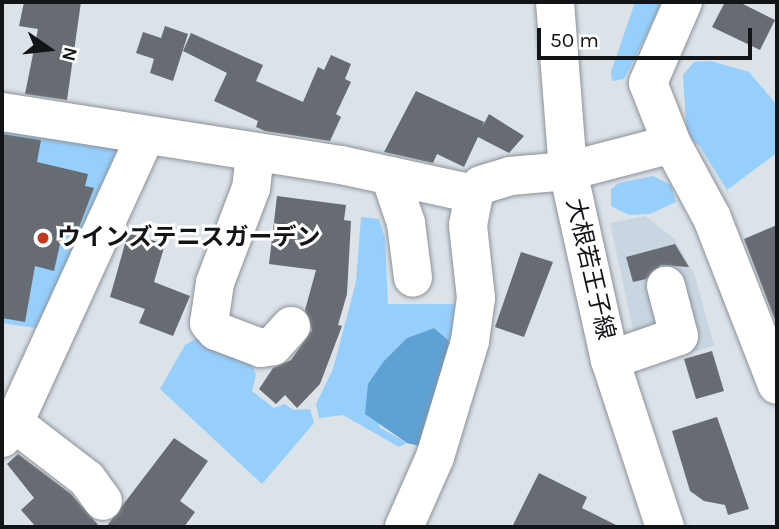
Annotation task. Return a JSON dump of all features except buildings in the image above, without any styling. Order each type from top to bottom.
[{"type":"street","name":"大根若王子線","points":[[555,2],[568,171],[610,360],[665,527]]},
{"type":"street","points":[[683,2],[648,83],[672,144],[712,218],[777,385]]},
{"type":"street","points":[[2,113],[255,152],[474,194]]},
{"type":"street","points":[[103,500],[87,479],[8,430],[146,135]]},
{"type":"street","points":[[404,527],[435,457],[470,341],[477,298],[468,225],[474,194],[481,185],[510,176],[568,171],[672,144]]},
{"type":"street","points":[[255,152],[251,188],[215,283],[209,323],[216,331],[261,348],[273,346],[291,326]]},
{"type":"street","points":[[390,176],[406,223],[413,278]]},
{"type":"street","points":[[610,360],[680,337],[666,286]]},
{"type":"shaded area","points":[[635,2],[663,2],[624,79],[612,81],[611,72]]},
{"type":"shaded area","points":[[711,61],[749,72],[777,105],[777,153],[727,190],[699,145],[687,138],[683,75],[694,62]]},
{"type":"shaded area","name":"ウインズテニスガーデン","points":[[2,124],[120,143],[124,153],[42,329],[2,323]]},
{"type":"shaded area","points":[[653,176],[671,185],[676,202],[650,214],[629,215],[611,206],[611,189],[619,183]]},
{"type":"shaded area","points":[[645,216],[675,239],[695,276],[714,346],[641,367],[610,223]]},
{"type":"shaded area","points":[[361,217],[379,219],[385,239],[388,304],[455,304],[456,347],[434,328],[407,338],[384,361],[379,427],[407,443],[399,447],[343,415],[319,418],[316,404],[333,369],[356,282]]},
{"type":"shaded area","points":[[434,328],[456,347],[428,448],[407,443],[365,414],[368,384],[384,361],[407,338]]},
{"type":"shaded area","points":[[197,338],[246,346],[256,375],[252,391],[274,408],[285,404],[293,410],[310,409],[314,423],[262,484],[160,389],[185,345]]},
{"type":"place","name":"ウインズテニスガーデン","points":[[43,238]]}]
